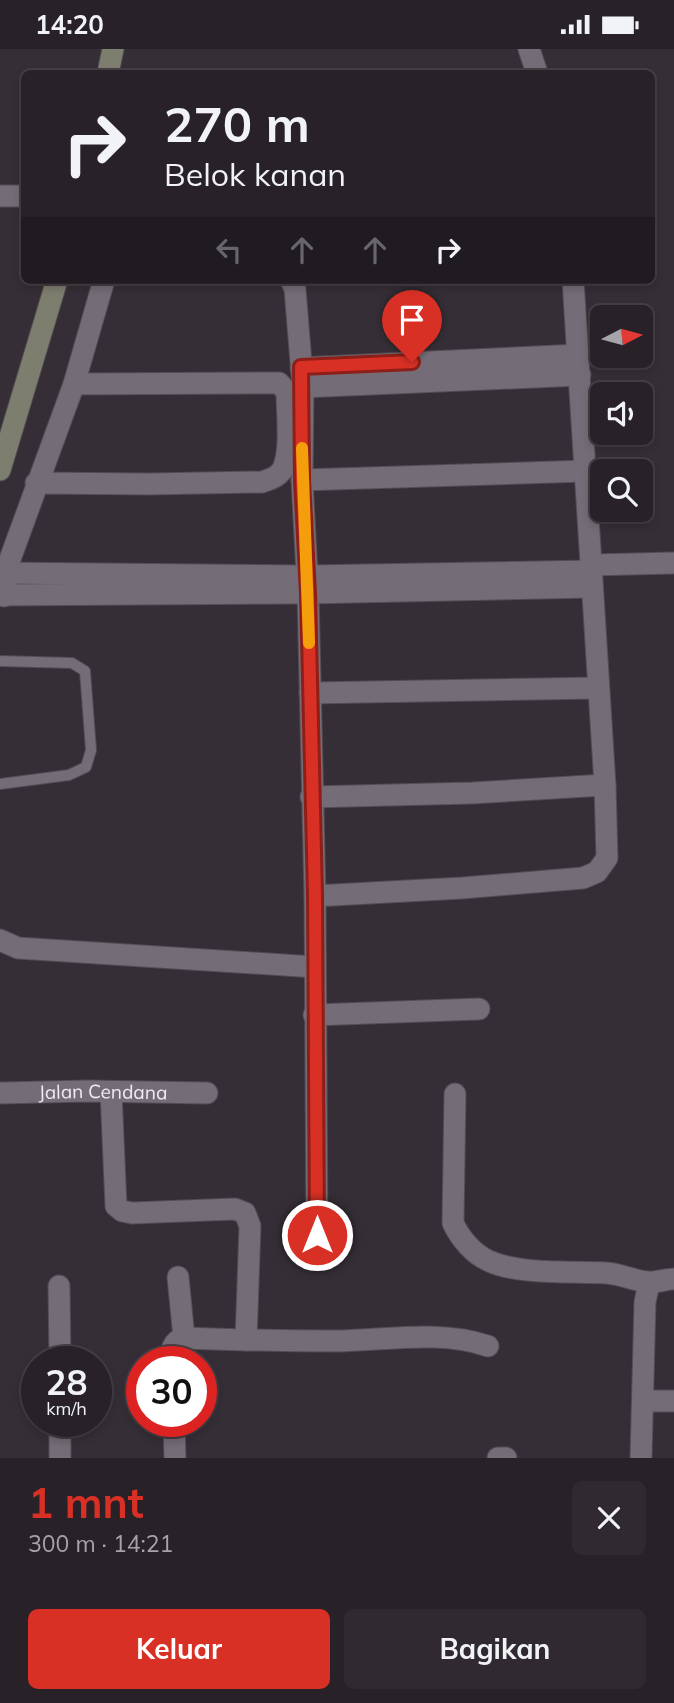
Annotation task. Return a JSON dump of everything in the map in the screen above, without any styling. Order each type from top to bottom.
[{"type":"street","points":[[109,70],[113,49]]},
{"type":"street","points":[[529,49],[536,70]]},
{"type":"street","points":[[0,196],[21,196]]},
{"type":"street","points":[[0,470],[56,284]]},
{"type":"street","points":[[103,284],[74,384],[36,483],[2,585],[307,585],[592,574],[674,563]]},
{"type":"street","points":[[293,284],[302,377],[302,480],[315,896],[317,1235]]},
{"type":"street","points":[[315,896],[583,878],[597,872],[607,858],[605,785],[573,284]]},
{"type":"street","points":[[302,377],[579,365]]},
{"type":"street","points":[[36,483],[262,482],[276,477],[284,468],[287,392],[279,383],[74,384]]},
{"type":"street","points":[[302,480],[585,471]]},
{"type":"street","points":[[310,693],[598,688]]},
{"type":"street","points":[[311,797],[472,793],[605,785]]},
{"type":"street","points":[[0,940],[19,948],[315,967]]},
{"type":"street","points":[[314,1015],[479,1009]]},
{"type":"street","points":[[111,1092],[116,1206],[122,1211],[132,1213],[234,1209],[245,1213],[250,1226],[246,1340]]},
{"type":"street","name":"Jalan Cendana","points":[[0,1093],[207,1093]]},
{"type":"street","points":[[455,1094],[453,1223],[467,1244],[490,1262],[510,1267],[608,1273],[630,1276],[649,1283],[674,1279]]},
{"type":"street","points":[[178,1277],[184,1338]]},
{"type":"street","points":[[641,1458],[645,1302],[649,1283]]},
{"type":"street","points":[[59,1286],[60,1346]]},
{"type":"street","points":[[172,1346],[177,1340],[184,1338],[338,1341],[446,1338],[469,1339],[488,1346]]},
{"type":"street","points":[[644,1401],[674,1401]]},
{"type":"street","points":[[60,1437],[60,1458]]},
{"type":"street","points":[[174,1437],[175,1458]]},
{"type":"street","points":[[498,1458],[506,1458]]},
{"type":"lane","points":[[0,661],[72,663],[85,671],[91,750],[86,767],[69,775],[0,784]]},
{"type":"slow traffic","points":[[302,448],[309,643]]},
{"type":"route","points":[[317,1235],[315,896],[301,367],[412,362]]}]
